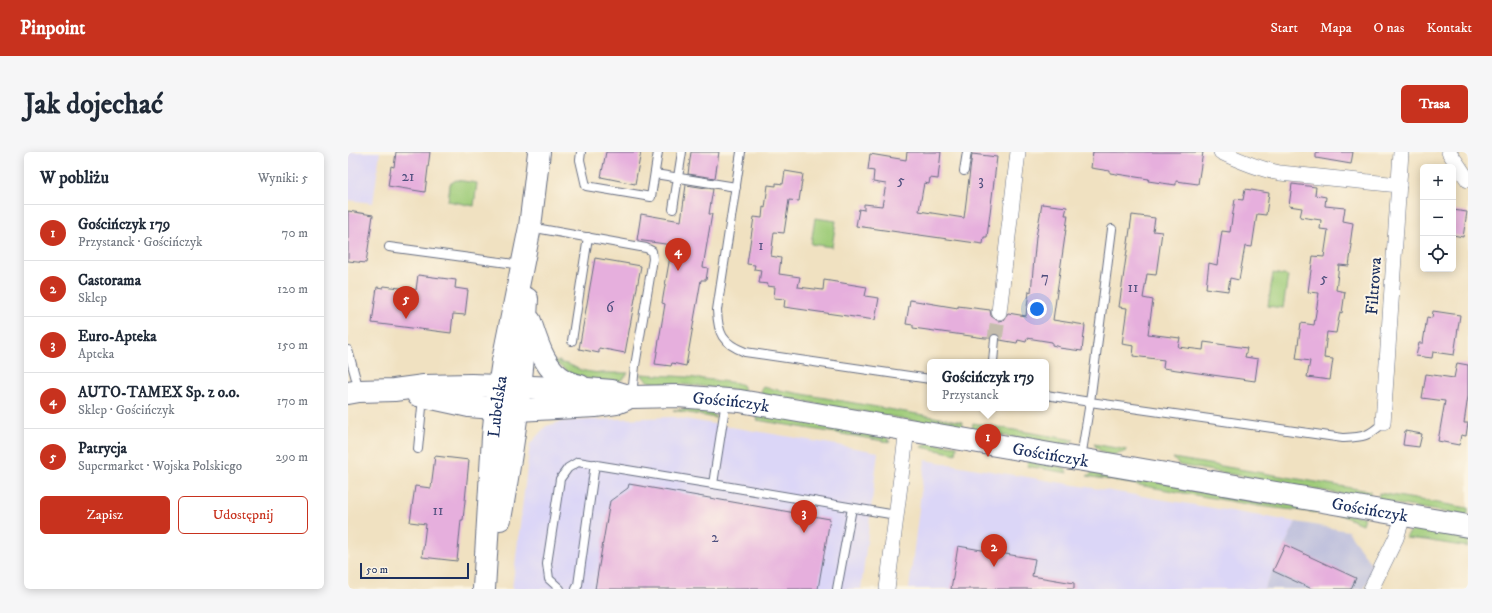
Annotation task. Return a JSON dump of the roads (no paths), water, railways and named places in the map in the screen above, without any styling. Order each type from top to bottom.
[{"type":"street","name":"Lubelska","points":[[484,589],[492,445],[507,409],[526,309],[530,227],[539,152]]},
{"type":"street","points":[[999,312],[1018,152]]},
{"type":"street","points":[[1222,152],[1266,170],[1399,185]]},
{"type":"street","name":"Filtrowa","points":[[1383,423],[1401,152]]},
{"type":"street","points":[[1449,152],[1468,180]]},
{"type":"street","name":"Lubelska","points":[[510,387],[503,361],[530,227]]},
{"type":"street","name":"Gościńczyk","points":[[526,309],[536,341],[545,360],[554,371],[565,380],[587,389]]},
{"type":"street","name":"Gościńczyk","points":[[423,391],[471,385],[542,387],[612,391],[632,396],[678,396],[727,400],[907,429],[1468,526]]},
{"type":"street","points":[[354,392],[394,390],[423,391]]},
{"type":"street","name":"Gościńczyk","points":[[423,391],[469,406],[507,409],[595,406],[616,403],[632,396]]},
{"type":"street","name":"Lubelska","points":[[487,589],[514,441],[507,409]]},
{"type":"street","points":[[887,589],[907,429]]},
{"type":"street","points":[[1371,589],[1396,538],[1404,514]]},
{"type":"lane","points":[[581,152],[580,160],[586,186],[651,197],[658,152]]},
{"type":"lane","points":[[673,209],[682,152]]},
{"type":"lane","points":[[741,152],[717,310],[718,325],[722,336],[733,347],[745,352],[927,379]]},
{"type":"lane","points":[[964,171],[967,152]]},
{"type":"lane","points":[[655,174],[736,187]]},
{"type":"lane","points":[[530,227],[646,248],[652,252],[653,259],[635,366],[632,396]]},
{"type":"lane","points":[[1081,459],[1090,402],[1112,229]]},
{"type":"lane","points":[[572,341],[588,237]]},
{"type":"lane","points":[[390,247],[522,265]]},
{"type":"lane","points":[[993,359],[996,339]]},
{"type":"lane","points":[[348,350],[354,392]]},
{"type":"lane","points":[[418,449],[423,391]]},
{"type":"lane","points":[[1049,395],[1344,438],[1361,437],[1373,432],[1383,423]]},
{"type":"lane","points":[[713,484],[727,400]]},
{"type":"lane","points":[[560,589],[549,579],[547,564],[560,479],[568,468],[578,462],[896,515]]},
{"type":"lane","points":[[576,589],[578,585],[595,464]]},
{"type":"lane","points":[[837,589],[852,508]]},
{"type":"tunnel","points":[[995,339],[999,312]]},
{"type":"place","name":"AUTO-TAMEX Sp. z o.o.","points":[[678,271]]},
{"type":"place","name":"Patrycja","points":[[406,319]]},
{"type":"place","name":"Gościńczyk 179","points":[[988,457]]},
{"type":"place","name":"Euro-Apteka","points":[[804,533]]},
{"type":"place","name":"Castorama","points":[[994,567]]}]
